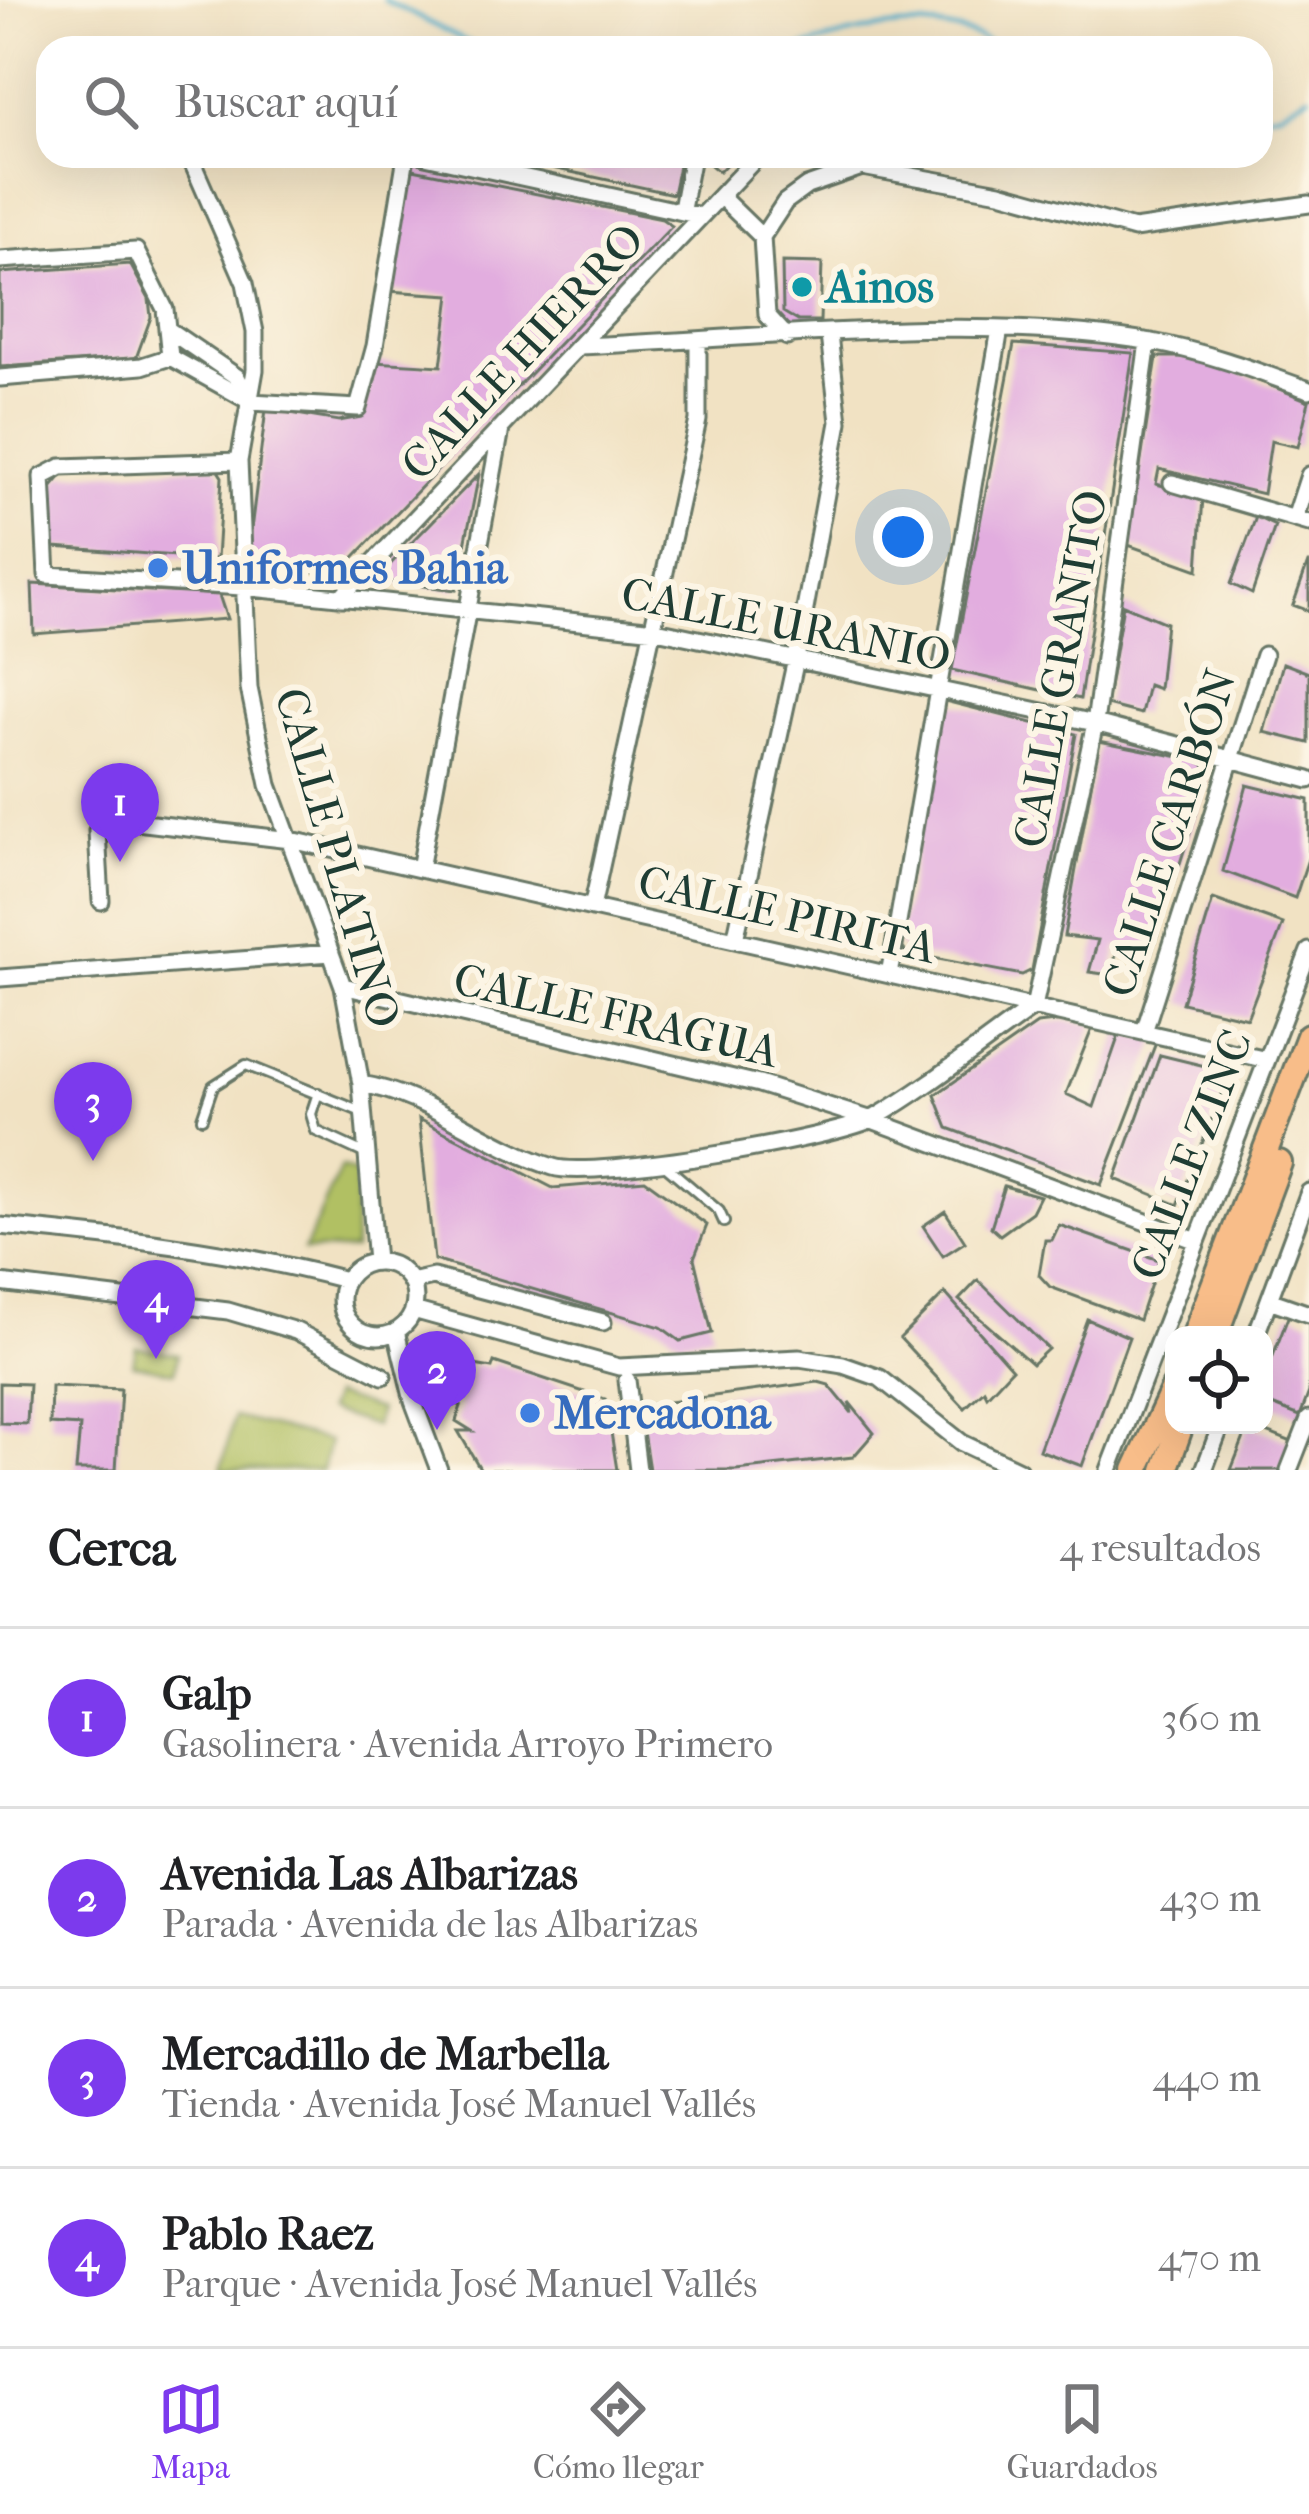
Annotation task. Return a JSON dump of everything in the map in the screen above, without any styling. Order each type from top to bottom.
[{"type":"main road","points":[[1198,1326],[1309,1036]]},
{"type":"main road","points":[[1218,1326],[1309,1083]]},
{"type":"main road","points":[[1125,1464],[1165,1402]]},
{"type":"main road","points":[[1165,1470],[1178,1434]]},
{"type":"street","name":"CALLE PLATINO","points":[[195,168],[245,283],[255,332],[251,402],[239,461],[249,688],[268,785],[343,986],[361,1084],[376,1262]]},
{"type":"street","points":[[0,377],[142,366],[170,357],[251,402],[358,408],[375,346],[404,168]]},
{"type":"street","points":[[483,168],[701,216]]},
{"type":"street","points":[[682,209],[690,168]]},
{"type":"street","name":"CALLE HIERRO","points":[[340,598],[747,168]]},
{"type":"street","points":[[787,337],[767,315],[762,237],[785,202],[807,186],[859,168]]},
{"type":"street","points":[[868,168],[1000,192],[1134,229],[1309,204]]},
{"type":"street","points":[[720,196],[762,237]]},
{"type":"street","points":[[0,260],[136,251],[165,310],[170,357]]},
{"type":"street","points":[[579,346],[1000,328],[1148,341],[1208,354],[1309,390]]},
{"type":"street","points":[[889,975],[1000,328]]},
{"type":"street","points":[[167,329],[237,377],[251,402]]},
{"type":"street","points":[[735,940],[796,659],[838,422],[829,335]]},
{"type":"street","points":[[592,908],[698,420],[698,341]]},
{"type":"street","name":"CALLE GRANITO","points":[[1034,1007],[1095,724],[1148,341]]},
{"type":"street","points":[[420,869],[501,428]]},
{"type":"street","name":"CALLE URANIO","points":[[239,461],[61,467],[42,478],[47,575],[242,587],[656,630],[1095,724],[1309,780]]},
{"type":"street","points":[[1172,483],[1302,521],[1309,475]]},
{"type":"street","name":"CALLE CARBÓN","points":[[1144,1032],[1235,759],[1264,655]]},
{"type":"street","name":"CALLE PIRITA","points":[[101,902],[97,831],[118,820],[291,840],[1267,1060]]},
{"type":"street","name":"CALLE ZINC","points":[[1108,1470],[1125,1464],[1197,1241],[1309,951]]},
{"type":"street","points":[[0,978],[331,953]]},
{"type":"street","name":"CALLE FRAGUA","points":[[343,986],[759,1084],[872,1120]]},
{"type":"street","points":[[361,1084],[390,1089],[491,1143],[559,1170],[587,1173],[665,1164],[872,1120],[1034,1007]]},
{"type":"street","points":[[872,1120],[1197,1241]]},
{"type":"street","points":[[1259,1326],[1307,1203]]},
{"type":"street","points":[[0,1226],[290,1265],[346,1280],[376,1262],[396,1266],[411,1282],[413,1310],[396,1330],[375,1335],[352,1325],[342,1308],[346,1280]]},
{"type":"street","points":[[411,1282],[433,1276],[603,1322]]},
{"type":"street","points":[[0,1283],[228,1311],[296,1331],[383,1376]]},
{"type":"street","points":[[1269,1300],[1309,1314]]},
{"type":"street","points":[[413,1310],[620,1367],[799,1358],[843,1365],[880,1378],[962,1442],[1019,1470]]},
{"type":"street","points":[[396,1330],[413,1401],[439,1470]]},
{"type":"street","points":[[627,1381],[638,1470]]},
{"type":"street","points":[[1289,1470],[1309,1419]]},
{"type":"street","points":[[1204,1470],[1218,1434]]},
{"type":"lane","points":[[202,1118],[213,1086],[246,1065],[364,1113]]},
{"type":"lane","points":[[318,1093],[311,1114],[316,1131],[367,1154]]},
{"type":"lane","points":[[665,1164],[719,1211],[724,1222]]},
{"type":"green space","points":[[341,1168],[356,1174],[354,1250],[304,1250]]},
{"type":"green space","points":[[136,1347],[178,1354],[175,1372],[133,1364]]},
{"type":"green space","points":[[333,1395],[379,1410],[374,1426],[327,1410]]},
{"type":"green space","points":[[234,1417],[329,1441],[322,1470],[221,1470]]},
{"type":"building","points":[[552,168],[679,168],[673,194]]},
{"type":"building","points":[[413,169],[662,219],[672,226],[337,575],[247,562],[266,409],[339,421],[362,417],[374,362],[441,366],[450,295],[388,291]]},
{"type":"building","name":"Ainos","points":[[782,262],[822,263],[820,321],[798,321],[783,312]]},
{"type":"building","points":[[130,264],[149,299],[151,317],[136,358],[0,367],[0,273]]},
{"type":"building","points":[[1014,344],[1133,353],[1080,699],[952,670]]},
{"type":"building","points":[[1157,357],[1200,357],[1309,401],[1298,447],[1271,441],[1263,494],[1159,469],[1156,484],[1203,497],[1198,570],[1128,545]]},
{"type":"building","points":[[215,466],[222,477],[217,559],[54,547],[51,488],[62,475]]},
{"type":"building","points":[[479,474],[456,590],[375,580]]},
{"type":"building","points":[[1256,517],[1275,526],[1252,594],[1231,584]]},
{"type":"building","points":[[1309,563],[1309,611],[1293,605]]},
{"type":"building","points":[[32,584],[219,595],[227,619],[34,634]]},
{"type":"building","points":[[1123,605],[1166,623],[1159,689],[1148,685],[1141,714],[1106,705]]},
{"type":"building","points":[[1283,663],[1309,673],[1309,743],[1264,732]]},
{"type":"building","points":[[945,701],[1076,734],[1032,970],[1022,975],[907,953],[898,943]]},
{"type":"building","points":[[1099,741],[1195,760],[1205,765],[1207,779],[1150,957],[1118,946],[1111,975],[1089,972],[1098,940],[1064,936]]},
{"type":"building","points":[[1247,785],[1309,800],[1309,856],[1295,898],[1223,871]]},
{"type":"building","points":[[1213,899],[1283,924],[1247,1018],[1182,1003]]},
{"type":"building","points":[[1037,1024],[1094,1024],[1066,1094],[1094,1107],[1120,1032],[1157,1040],[1101,1185],[948,1128],[935,1095]]},
{"type":"building","points":[[1160,1055],[1230,1072],[1178,1205],[1115,1179]]},
{"type":"building","points":[[419,1119],[553,1188],[645,1180],[707,1225],[694,1258],[712,1333],[680,1341],[661,1327],[434,1260]]},
{"type":"building","points":[[1004,1186],[1040,1196],[1032,1212],[1000,1235],[991,1227]]},
{"type":"building","points":[[945,1211],[965,1242],[943,1256],[923,1226]]},
{"type":"building","points":[[1059,1225],[1159,1260],[1139,1320],[1050,1287],[1039,1275],[1045,1240],[1052,1240]]},
{"type":"building","points":[[978,1280],[1048,1349],[1032,1364],[959,1300]]},
{"type":"building","points":[[945,1293],[1012,1369],[987,1396],[984,1390],[965,1408],[900,1338]]},
{"type":"building","points":[[1290,1312],[1309,1320],[1309,1392],[1300,1416],[1273,1406],[1273,1356]]},
{"type":"building","points":[[1087,1319],[1129,1337],[1082,1466],[1039,1450]]},
{"type":"building","name":"Mercadona","points":[[494,1362],[605,1399],[600,1422],[610,1426],[617,1470],[481,1470],[458,1431],[472,1431],[456,1421],[461,1406],[457,1404],[474,1365],[492,1368]]},
{"type":"building","points":[[818,1382],[829,1385],[852,1413],[849,1402],[874,1433],[853,1457],[736,1470],[649,1470],[639,1406]]},
{"type":"building","points":[[0,1383],[29,1384],[27,1424],[0,1423]]},
{"type":"building","points":[[51,1386],[121,1389],[116,1470],[76,1470],[80,1426],[50,1424]]},
{"type":"building","points":[[1245,1434],[1272,1434],[1292,1442],[1281,1470],[1231,1470]]},
{"type":"waterway","points":[[384,0],[456,36]]},
{"type":"waterway","points":[[844,36],[902,26],[952,29],[976,36]]},
{"type":"waterway","points":[[1273,113],[1309,95]]},
{"type":"place","name":"Ainos","points":[[802,287]]},
{"type":"place","name":"Uniformes Bahia","points":[[158,568]]},
{"type":"place","name":"Galp","points":[[120,862]]},
{"type":"place","name":"Mercadillo de Marbella","points":[[93,1161]]},
{"type":"place","name":"Pablo Raez","points":[[156,1359]]},
{"type":"place","name":"Mercadona","points":[[530,1413]]},
{"type":"place","name":"Avenida Las Albarizas","points":[[437,1430]]}]
